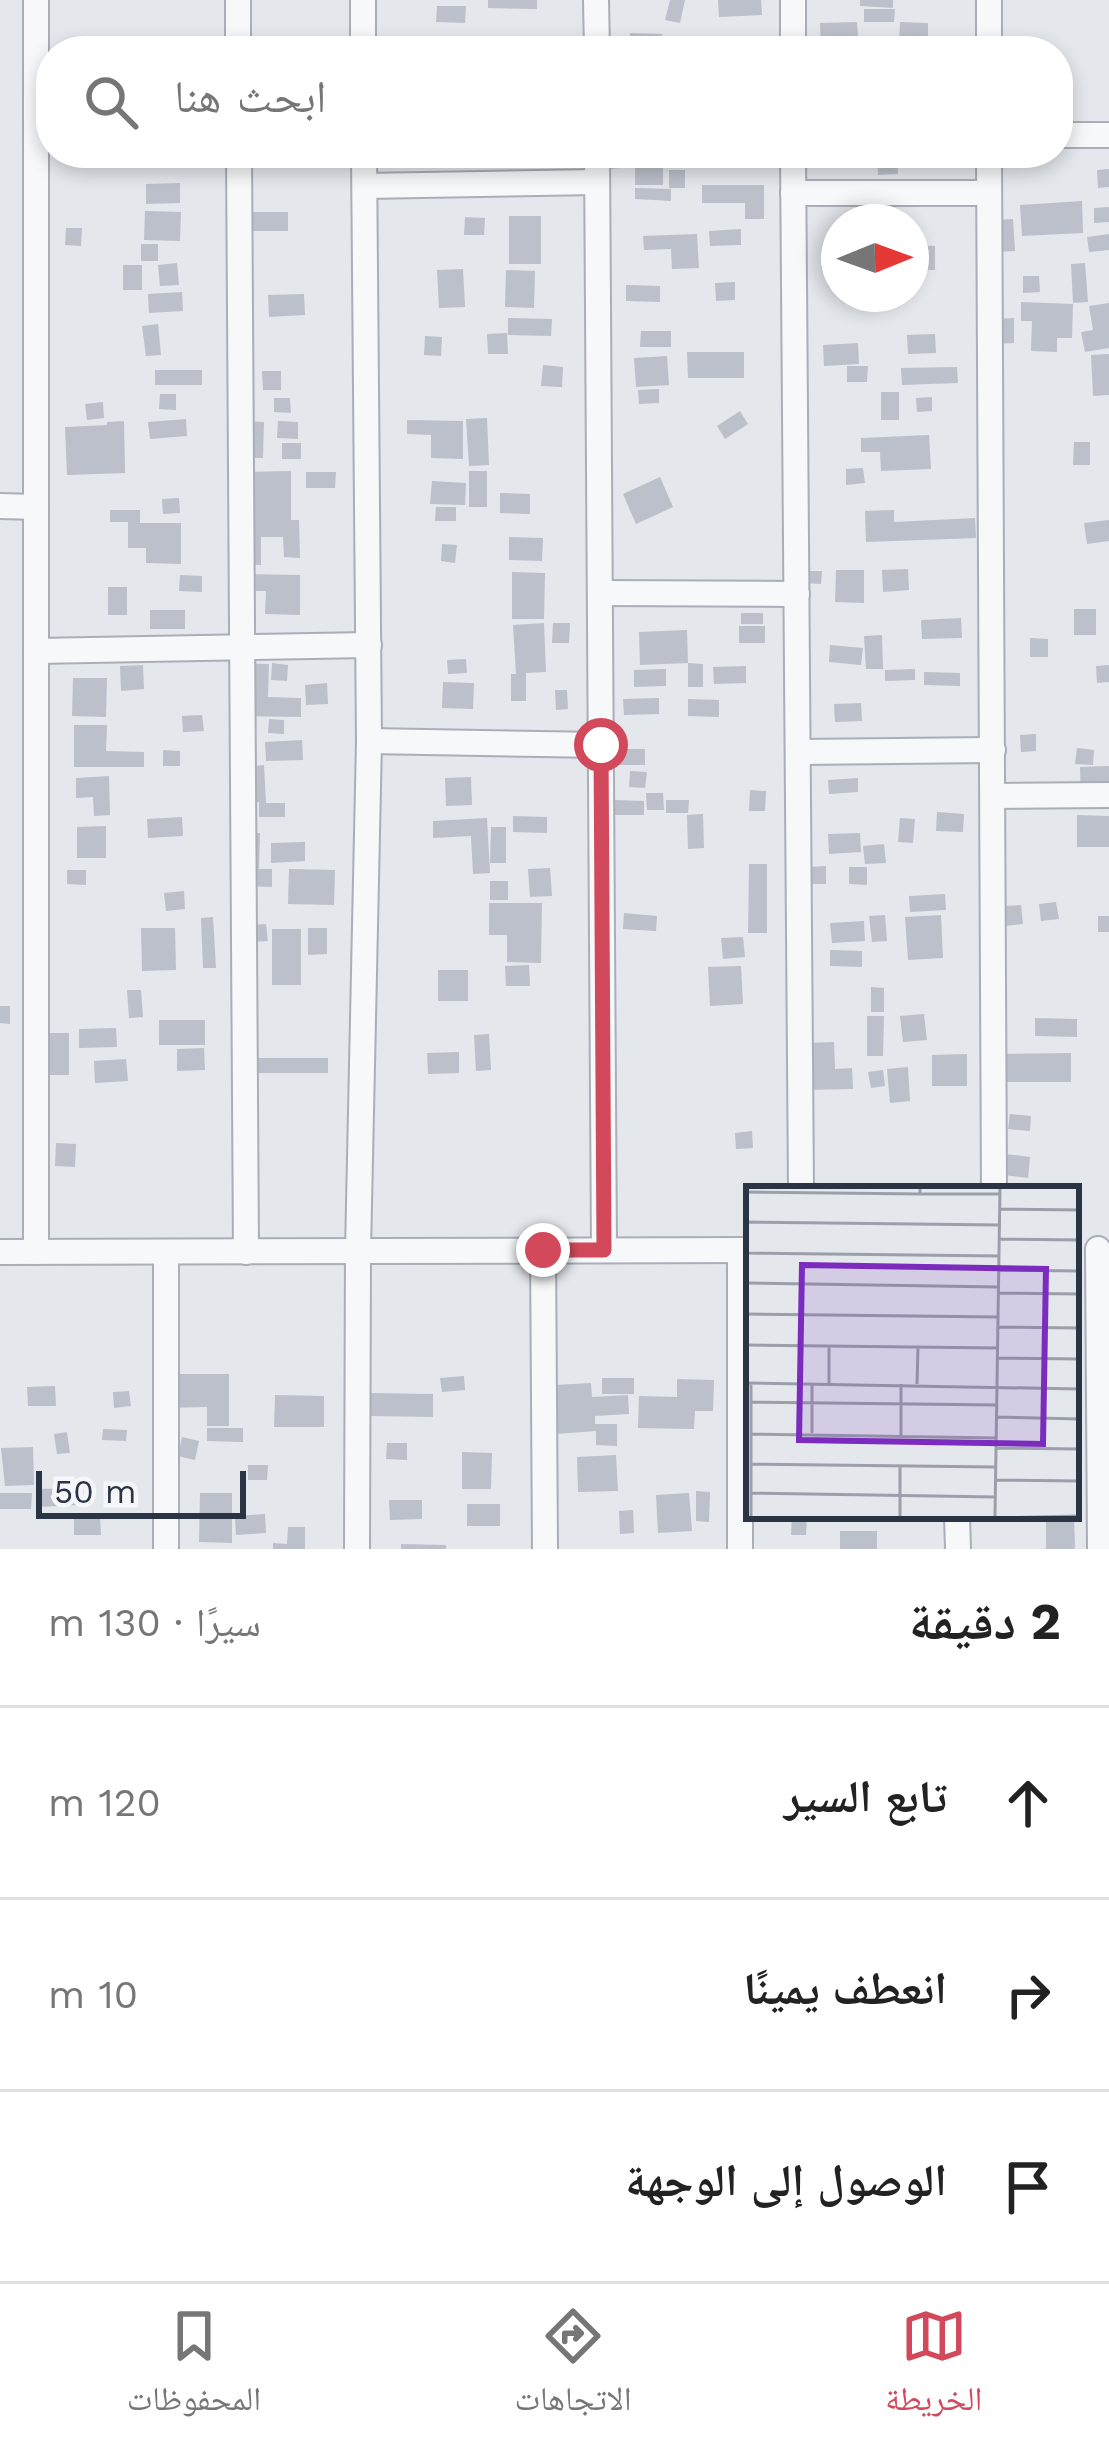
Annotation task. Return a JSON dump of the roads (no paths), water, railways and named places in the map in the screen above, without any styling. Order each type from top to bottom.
[{"type":"street","points":[[36,0],[39,36]]},
{"type":"street","points":[[238,0],[238,36]]},
{"type":"street","points":[[363,0],[363,36]]},
{"type":"street","points":[[596,0],[597,36]]},
{"type":"street","points":[[793,0],[793,36]]},
{"type":"street","points":[[988,0],[989,36]]},
{"type":"street","points":[[1073,135],[1109,134]]},
{"type":"street","points":[[36,1252],[36,506],[42,168]]},
{"type":"street","points":[[238,168],[246,1252]]},
{"type":"street","points":[[357,1549],[369,741],[364,168]]},
{"type":"street","points":[[598,168],[604,1250]]},
{"type":"street","points":[[793,168],[801,1186]]},
{"type":"street","points":[[989,168],[994,1186]]},
{"type":"street","points":[[364,186],[598,182]]},
{"type":"street","points":[[793,194],[988,193]]},
{"type":"street","points":[[0,506],[36,506]]},
{"type":"street","points":[[600,593],[797,594]]},
{"type":"street","points":[[36,651],[369,645]]},
{"type":"street","points":[[369,741],[601,745]]},
{"type":"street","points":[[798,752],[992,750]]},
{"type":"street","points":[[993,796],[1109,795]]},
{"type":"street","points":[[1094,1249],[1100,1549]]},
{"type":"street","points":[[543,1250],[544,1549]]},
{"type":"street","points":[[0,1252],[744,1250],[740,1549]]},
{"type":"street","points":[[166,1252],[166,1549]]}]
